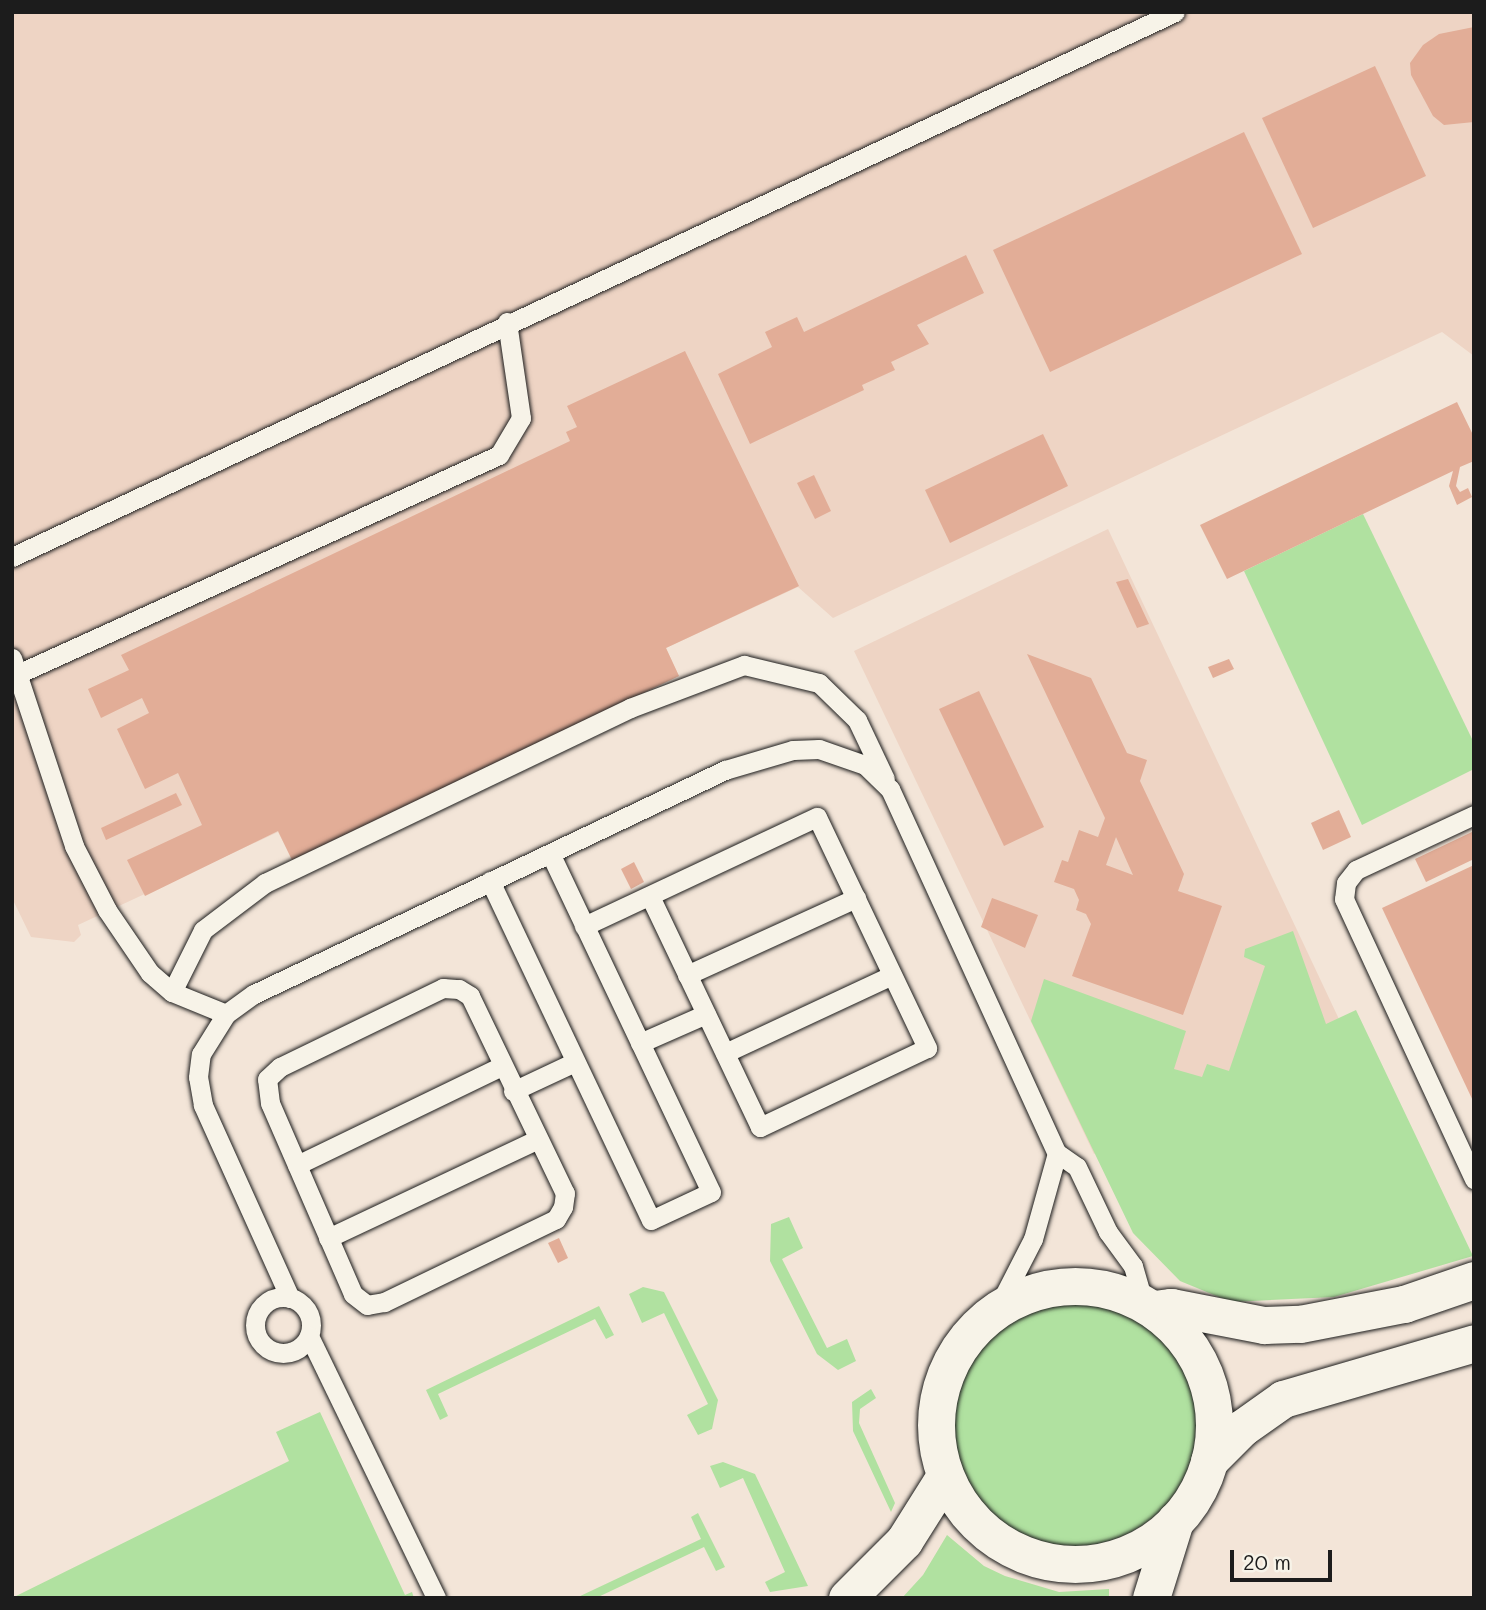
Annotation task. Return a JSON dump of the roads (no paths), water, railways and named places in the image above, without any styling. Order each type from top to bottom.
[{"type":"street","points":[[1149,1306],[1186,1340],[1205,1376],[1215,1422],[1209,1461],[1194,1499],[1175,1521],[1151,1541],[1113,1559],[1049,1561],[1016,1551],[983,1528],[963,1508],[945,1476],[936,1432],[943,1379],[962,1344],[996,1311],[1034,1292],[1076,1285],[1105,1289],[1149,1306],[1171,1307],[1264,1325],[1300,1324],[1404,1304],[1474,1280]]},
{"type":"street","points":[[1209,1461],[1242,1428],[1283,1399],[1474,1343]]},
{"type":"street","points":[[847,1598],[904,1541],[945,1476]]},
{"type":"street","points":[[1151,1598],[1175,1521]]},
{"type":"lane","points":[[12,557],[507,322],[1175,12]]},
{"type":"lane","points":[[226,1014],[172,992],[130,948],[74,846],[16,666],[499,455],[521,418],[507,322]]},
{"type":"lane","points":[[172,992],[203,930],[265,883],[630,708],[744,665],[819,683],[857,720],[1057,1153],[1077,1167],[1108,1232],[1133,1266],[1149,1306]]},
{"type":"lane","points":[[436,1598],[309,1336],[310,1317],[290,1298],[203,1105],[201,1054],[226,1014],[254,994],[725,769],[793,750],[844,755],[877,774],[890,789]]},
{"type":"lane","points":[[1474,816],[1356,870],[1346,883],[1344,899],[1474,1179]]},
{"type":"lane","points":[[584,926],[817,817],[927,1048],[760,1127],[650,896]]},
{"type":"lane","points":[[490,881],[650,1220],[711,1192],[550,853]]},
{"type":"lane","points":[[687,975],[856,898]]},
{"type":"lane","points":[[725,1053],[892,975]]},
{"type":"lane","points":[[443,989],[459,989],[470,996],[513,1091],[565,1193],[556,1219],[384,1302],[367,1305],[353,1294],[328,1238],[270,1103],[267,1079],[280,1067],[443,989]]},
{"type":"lane","points":[[640,1043],[706,1014]]},
{"type":"lane","points":[[513,1091],[575,1062]]},
{"type":"lane","points":[[297,1165],[502,1066]]},
{"type":"lane","points":[[328,1238],[538,1139]]},
{"type":"lane","points":[[996,1311],[1033,1239],[1057,1153]]},
{"type":"lane","points":[[290,1298],[263,1304],[255,1320],[257,1338],[270,1350],[288,1353],[309,1336]]}]
